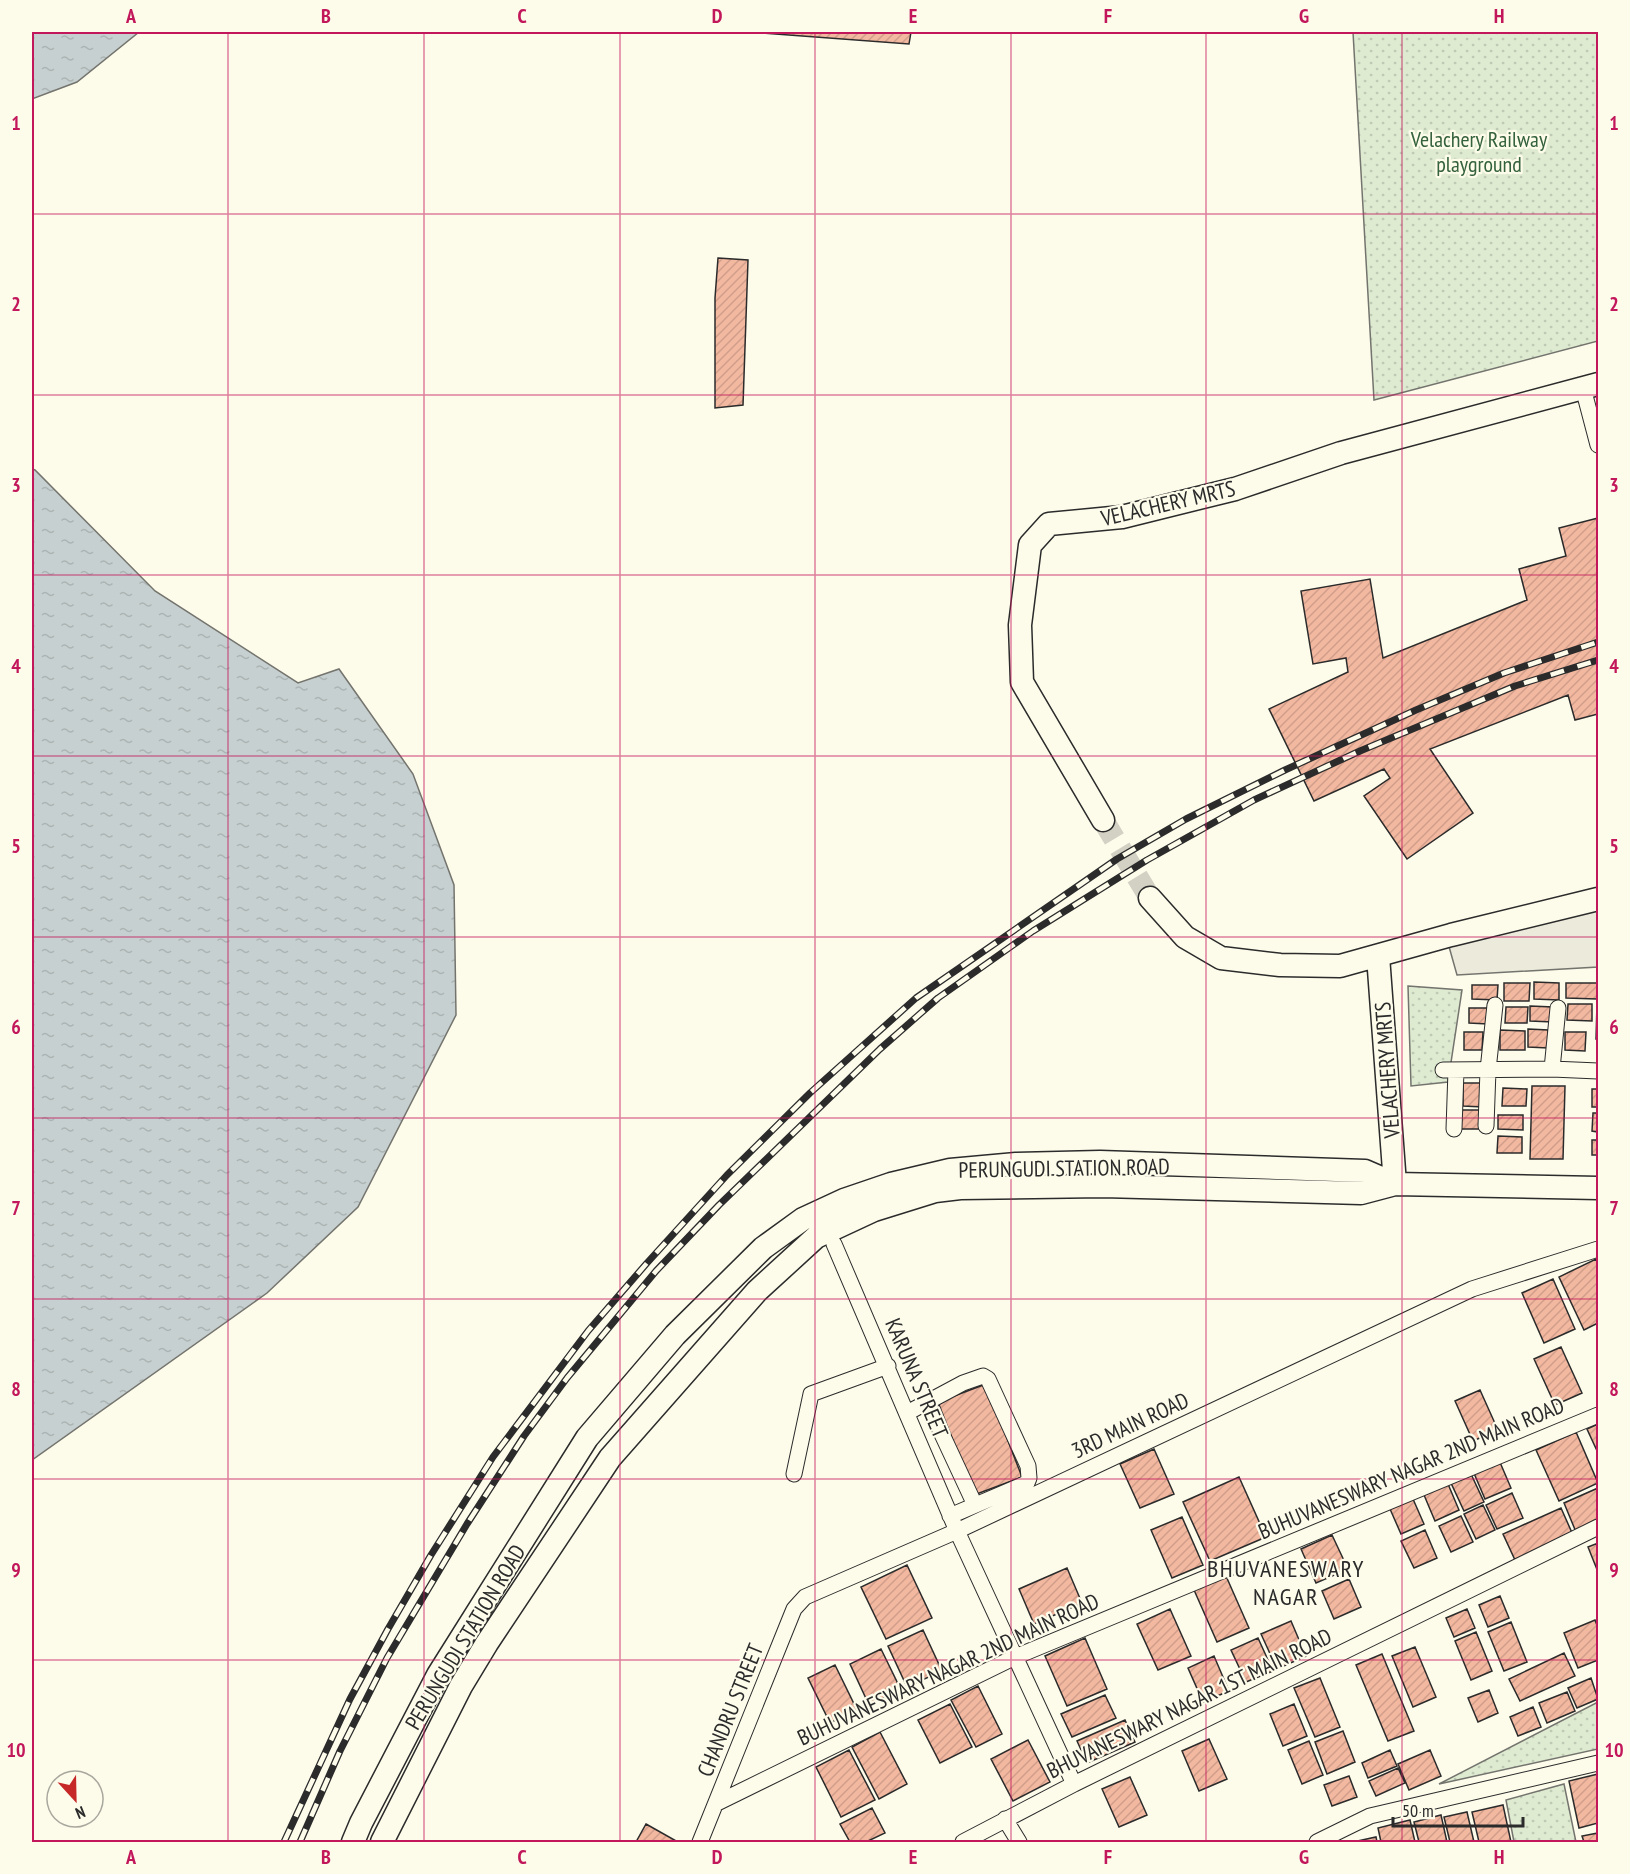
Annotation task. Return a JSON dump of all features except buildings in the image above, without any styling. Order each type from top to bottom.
[{"type":"street","points":[[1591,386],[1599,445]]},
{"type":"street","name":"VELACHERY MRTS","points":[[1103,820],[1022,682],[1020,626],[1030,545],[1049,524],[1122,517],[1235,489],[1341,453],[1591,386]]},
{"type":"street","points":[[1150,898],[1185,937],[1221,958],[1280,964],[1340,966],[1599,899]]},
{"type":"street","name":"VELACHERY MRTS","points":[[1378,956],[1395,1184]]},
{"type":"street","points":[[1486,1126],[1488,1070],[1495,1005]]},
{"type":"street","points":[[1552,1069],[1558,1008]]},
{"type":"street","points":[[1454,1129],[1450,1070],[1599,1071]]},
{"type":"street","name":"PERUNGUDI STATION ROAD","points":[[353,1842],[438,1675],[587,1438],[675,1335],[764,1248],[803,1219],[844,1200],[891,1184],[950,1170],[1016,1164],[1112,1163],[1365,1171],[1395,1184]]},
{"type":"street","name":"PERUNGUDI STATION ROAD","points":[[382,1842],[466,1677],[610,1458],[757,1291],[816,1237],[874,1210],[935,1191],[960,1188],[1103,1186],[1361,1193],[1395,1184],[1599,1188]]},
{"type":"street","name":"KARUNA STREET","points":[[834,1244],[888,1366],[950,1516],[1074,1784]]},
{"type":"street","name":"3RD MAIN ROAD","points":[[805,1598],[957,1531],[1472,1288],[1599,1249]]},
{"type":"street","points":[[794,1474],[811,1394],[888,1366]]},
{"type":"street","points":[[907,1413],[963,1383],[983,1376],[988,1379],[1028,1466],[1027,1483],[950,1516]]},
{"type":"street","points":[[927,1402],[975,1505]]},
{"type":"street","name":"BUHUVANESWARY NAGAR 2ND MAIN ROAD","points":[[717,1803],[1015,1657],[1599,1415]]},
{"type":"street","points":[[921,1445],[943,1436]]},
{"type":"street","points":[[940,1492],[963,1481]]},
{"type":"street","name":"BHUVANESWARY NAGAR 1ST MAIN ROAD","points":[[963,1842],[1074,1784],[1599,1527]]},
{"type":"street","name":"CHANDRU STREET","points":[[700,1842],[794,1609],[805,1598]]},
{"type":"street","points":[[1317,1842],[1370,1816],[1599,1763]]},
{"type":"street","points":[[1005,1819],[1019,1842]]},
{"type":"green space","name":"Velachery Railway playground","points":[[1353,32],[1598,32],[1598,341],[1374,400]]},
{"type":"green space","points":[[1408,986],[1462,990],[1448,1082],[1411,1086]]},
{"type":"green space","points":[[1598,1702],[1598,1749],[1439,1784]]},
{"type":"green space","points":[[1564,1784],[1576,1842],[1514,1842],[1506,1800]]},
{"type":"shaded area","points":[[1598,910],[1598,967],[1457,975],[1448,943]]},
{"type":"water","points":[[32,32],[139,32],[77,82],[32,99]]},
{"type":"water","points":[[32,469],[155,591],[298,683],[339,669],[413,774],[454,885],[456,1015],[358,1207],[267,1293],[32,1460]]},
{"type":"tunnel","points":[[1103,820],[1150,898]]},
{"type":"railway","points":[[284,1842],[350,1699],[431,1555],[493,1457],[588,1331],[647,1263],[727,1175],[810,1093],[916,998],[1117,859],[1186,819],[1285,770],[1416,710],[1504,673],[1598,642]]},
{"type":"railway","points":[[300,1842],[340,1751],[387,1658],[467,1524],[524,1436],[567,1378],[656,1271],[719,1205],[880,1049],[938,998],[1033,931],[1147,860],[1254,800],[1360,751],[1515,686],[1598,660]]},
{"type":"district","name":"BHUVANESWARY NAGAR","points":[[1286,1582]]}]
